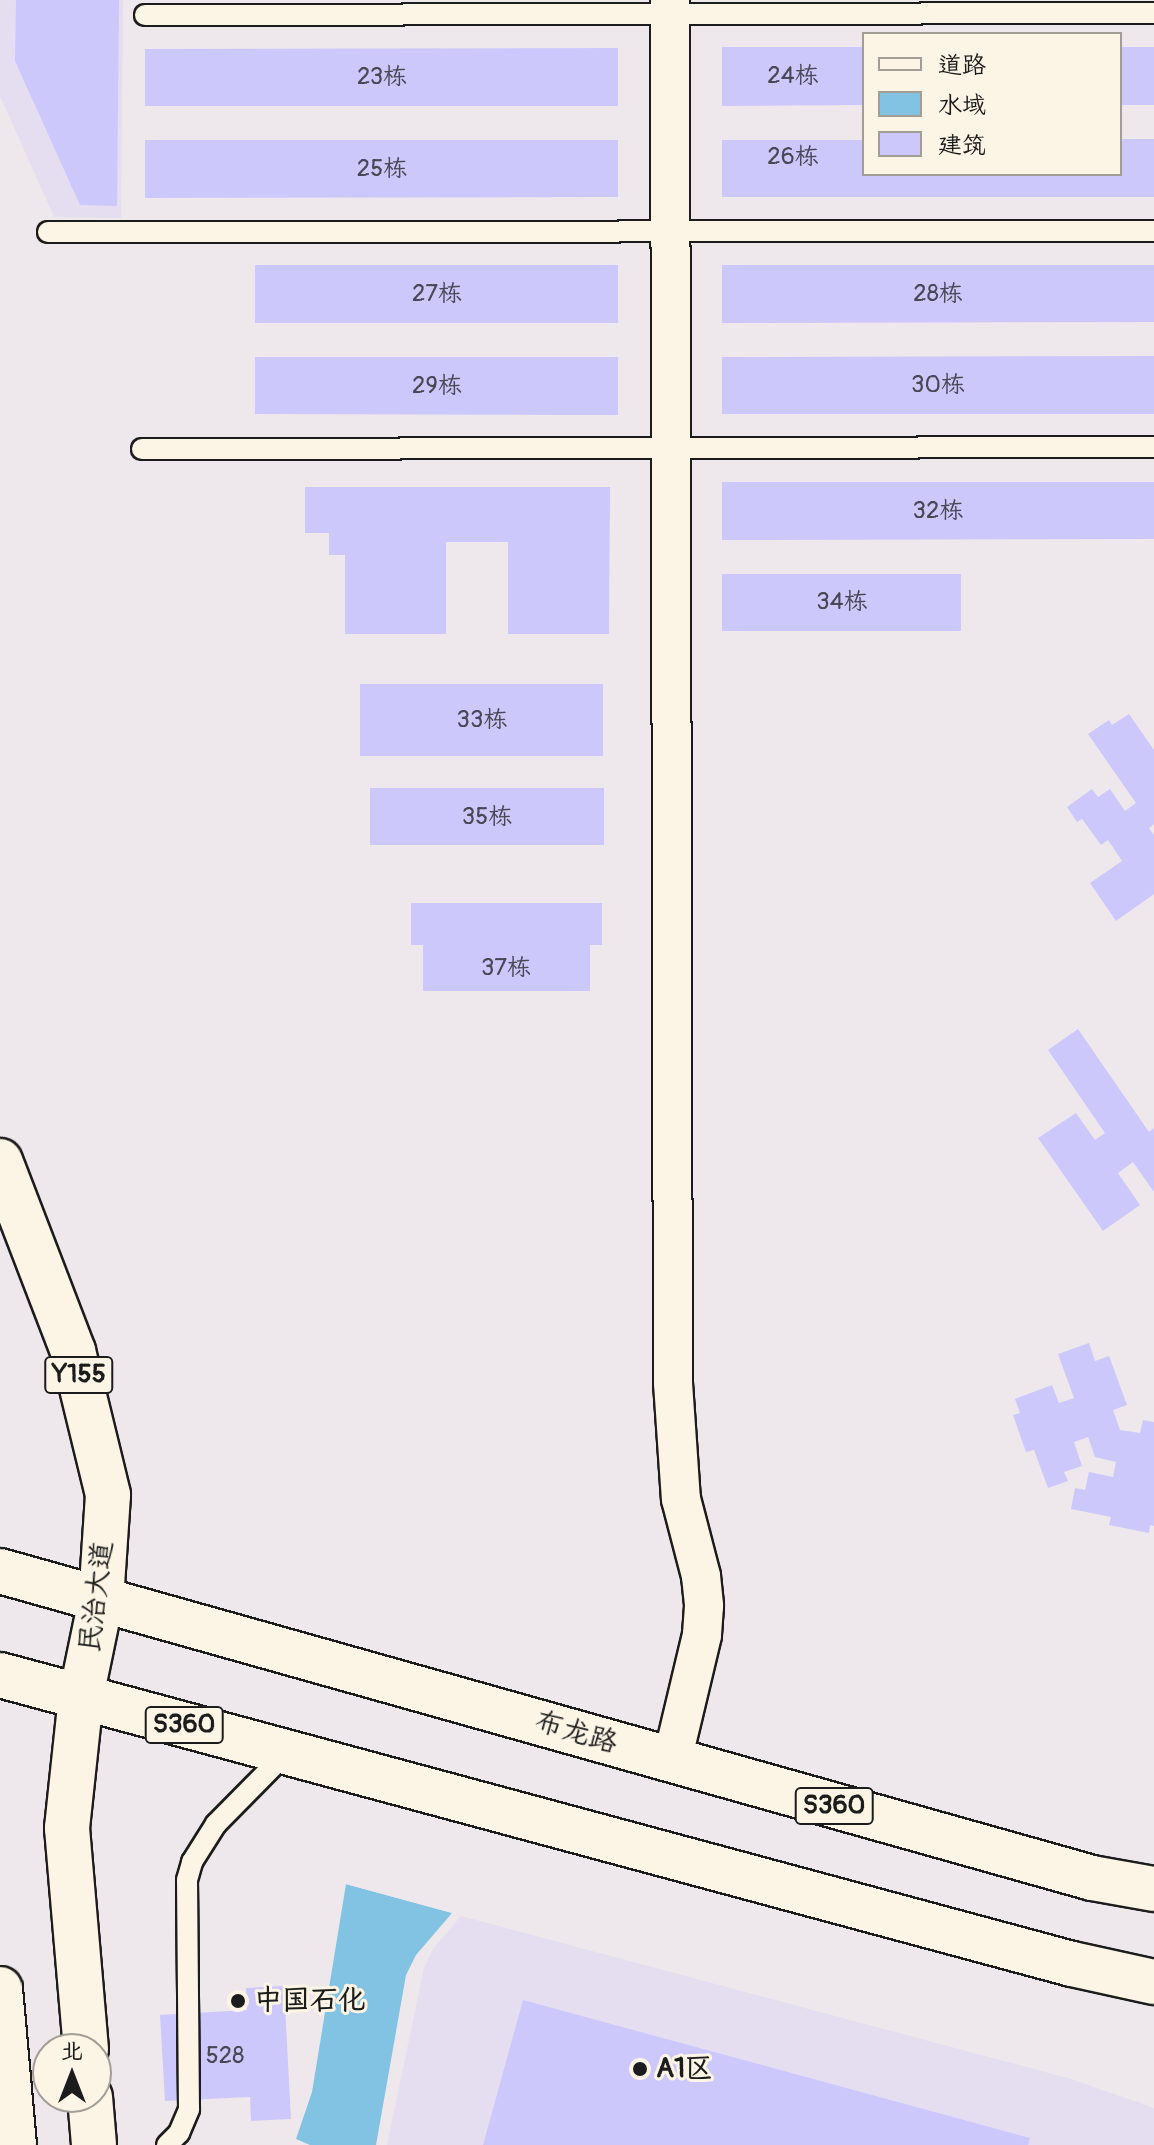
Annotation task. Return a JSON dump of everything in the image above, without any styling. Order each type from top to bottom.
[{"type":"main road","name":"民治大道","points":[[0,1161],[73,1351],[108,1495],[101,1600],[81,1697],[67,1828],[85,2033]]},
{"type":"main road","name":"布龙路","points":[[0,1571],[1092,1878],[1154,1889]]},
{"type":"main road","name":"S360","points":[[0,1675],[1072,1964],[1154,1982]]},
{"type":"main road","points":[[0,1989],[14,2145]]},
{"type":"main road","points":[[91,2113],[94,2145]]},
{"type":"street","points":[[670,7],[673,1383],[681,1499],[701,1576],[704,1606],[702,1635],[672,1761]]},
{"type":"lane","points":[[145,15],[670,7],[1154,13]]},
{"type":"lane","points":[[48,232],[1154,231]]},
{"type":"lane","points":[[142,449],[1154,447]]},
{"type":"lane","points":[[167,2145],[179,2133],[189,2109],[187,1880],[192,1862],[216,1824],[286,1753]]},
{"type":"shaded area","points":[[0,0],[123,0],[121,218],[54,217],[0,96]]},
{"type":"shaded area","points":[[461,1916],[1071,2079],[1154,2108],[1154,2145],[387,2145],[424,1968],[433,1949]]},
{"type":"water","points":[[346,1884],[452,1913],[416,1955],[406,1975],[376,2145],[310,2145],[296,2139],[312,2092]]},
{"type":"pier","points":[[347,1880],[453,1909],[456,1914],[342,1883]]},
{"type":"building","points":[[16,0],[119,0],[117,206],[80,205],[15,61]]},
{"type":"building","points":[[722,47],[862,47],[862,105],[722,106]]},
{"type":"building","points":[[1122,47],[1154,47],[1154,105],[1122,105]]},
{"type":"building","points":[[618,48],[618,106],[145,106],[145,49]]},
{"type":"building","points":[[1122,139],[1154,139],[1154,197],[722,197],[722,140],[862,140],[862,176],[1122,176]]},
{"type":"building","points":[[145,140],[618,140],[618,197],[145,198]]},
{"type":"building","points":[[255,265],[618,265],[618,323],[255,323]]},
{"type":"building","points":[[722,265],[1154,265],[1154,322],[722,323]]},
{"type":"building","points":[[1154,356],[1154,414],[722,414],[722,357]]},
{"type":"building","points":[[255,357],[618,357],[618,415],[255,414]]},
{"type":"building","points":[[722,482],[1154,482],[1154,539],[722,540]]},
{"type":"building","points":[[305,487],[610,487],[609,634],[508,634],[508,542],[446,542],[446,634],[345,634],[345,555],[329,555],[329,533],[305,533]]},
{"type":"building","points":[[722,574],[961,574],[961,631],[722,631]]},
{"type":"building","points":[[360,684],[603,684],[603,756],[360,756]]},
{"type":"building","points":[[1129,714],[1154,750],[1154,824],[1149,828],[1154,835],[1154,894],[1116,921],[1090,883],[1122,861],[1108,840],[1101,845],[1082,819],[1077,822],[1067,807],[1092,789],[1098,797],[1110,789],[1125,811],[1136,803],[1088,734],[1109,720],[1112,725]]},
{"type":"building","points":[[370,788],[604,788],[604,845],[370,845]]},
{"type":"building","points":[[411,903],[602,903],[602,945],[590,945],[590,991],[423,991],[423,945],[411,945]]},
{"type":"building","points":[[1078,1029],[1149,1132],[1154,1128],[1154,1192],[1133,1162],[1118,1173],[1140,1205],[1103,1231],[1038,1138],[1076,1113],[1095,1140],[1105,1133],[1048,1050]]},
{"type":"building","points":[[1089,1343],[1095,1361],[1109,1356],[1127,1405],[1113,1410],[1120,1430],[1140,1433],[1143,1420],[1154,1422],[1154,1526],[1150,1525],[1149,1533],[1109,1525],[1111,1517],[1071,1509],[1075,1488],[1085,1490],[1089,1472],[1113,1477],[1116,1462],[1095,1457],[1088,1437],[1074,1442],[1082,1466],[1064,1472],[1068,1481],[1048,1488],[1034,1450],[1026,1452],[1013,1415],[1020,1413],[1015,1399],[1052,1385],[1059,1403],[1074,1398],[1058,1354]]},
{"type":"building","points":[[284,1986],[291,2119],[251,2121],[250,2097],[165,2101],[160,2015],[247,2010],[246,1988]]},
{"type":"building","name":"A1区","points":[[523,2000],[1030,2138],[1028,2145],[483,2145]]},
{"type":"place","name":"中国石化","points":[[238,2001]]},
{"type":"place","name":"A1区","points":[[640,2069]]}]
